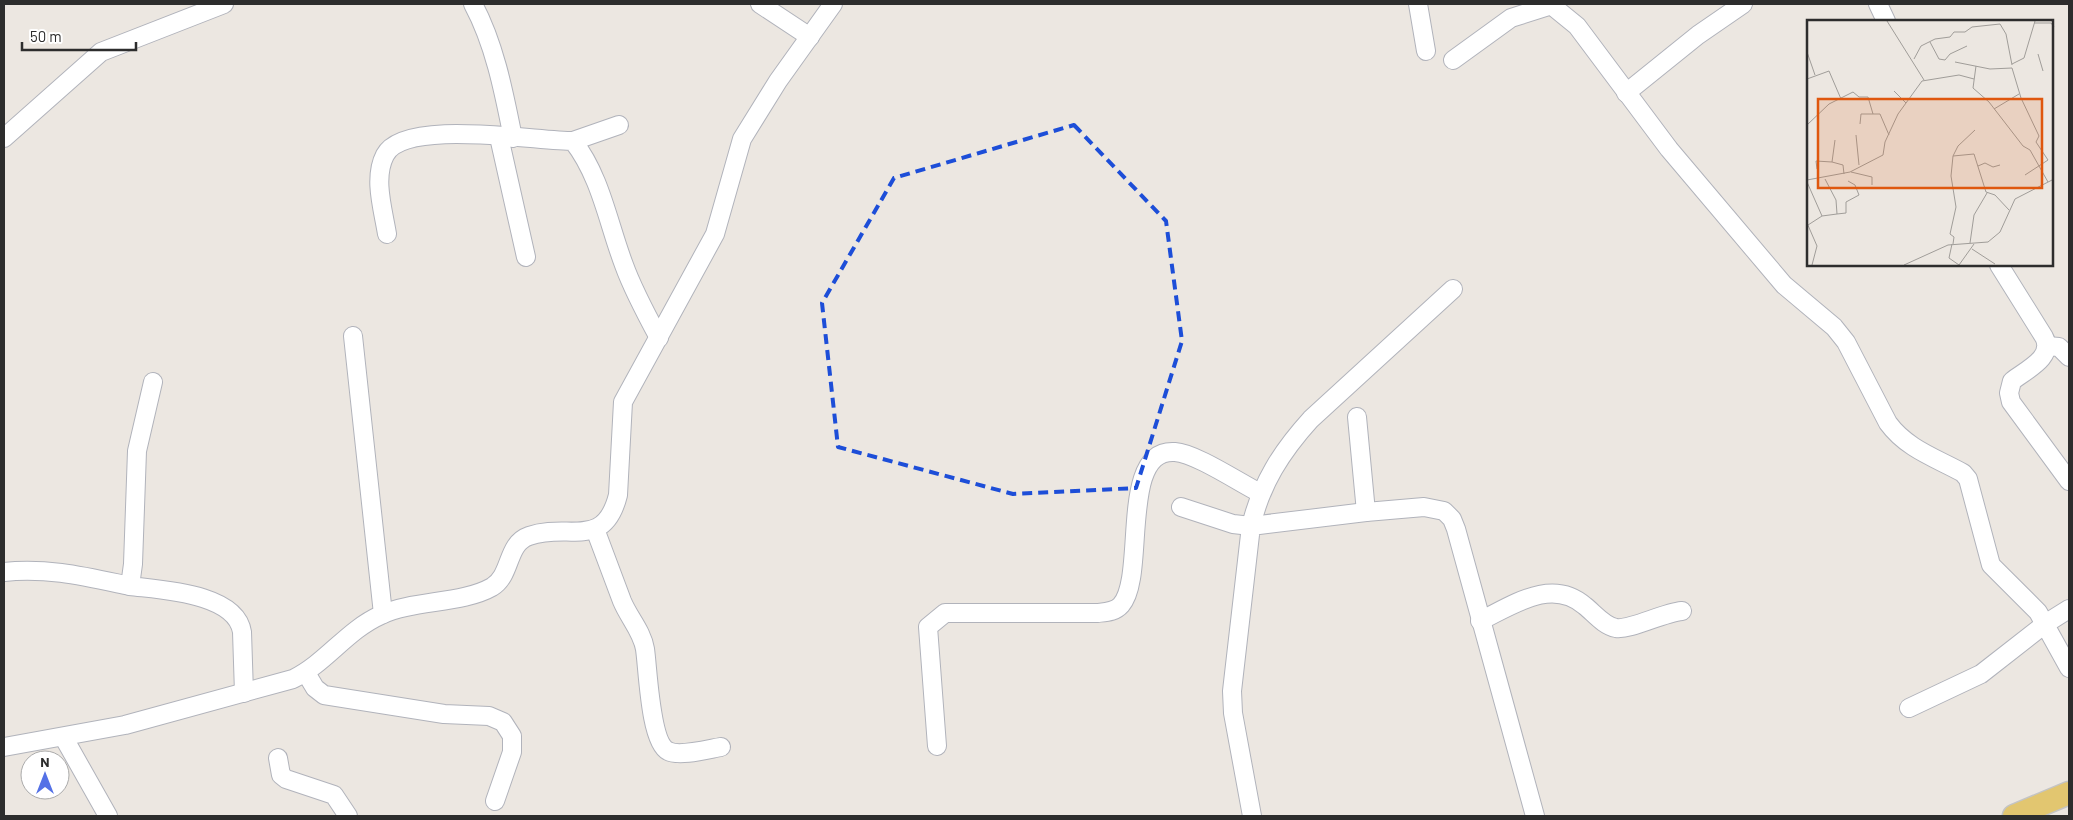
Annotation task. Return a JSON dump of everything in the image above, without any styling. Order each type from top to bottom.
[{"type":"main road","points":[[2014,816],[2069,792]]},
{"type":"street","points":[[473,4],[492,51],[504,92],[506,138],[526,257]]},
{"type":"street","points":[[760,4],[810,37]]},
{"type":"street","points":[[4,747],[64,738],[125,725],[292,679],[306,673],[351,634],[383,614],[466,595],[494,586],[506,572],[515,548],[520,541],[529,536],[595,530],[605,523],[610,516],[618,495],[623,402],[715,234],[742,139],[756,114],[833,4]]},
{"type":"street","points":[[1418,4],[1426,51]]},
{"type":"street","points":[[1453,60],[1511,18],[1551,4],[1577,26],[1669,149],[1784,285],[1828,322],[1846,342],[1896,435],[1915,449],[1963,473],[1968,479],[1991,565],[2030,602],[2045,624],[2069,668]]},
{"type":"street","points":[[1626,92],[1698,35],[1743,4]]},
{"type":"street","points":[[1878,4],[1886,20]]},
{"type":"street","points":[[4,138],[101,52],[217,5]]},
{"type":"street","points":[[387,234],[379,178],[382,162],[391,146],[412,137],[433,134],[573,141],[619,125]]},
{"type":"street","points":[[573,141],[585,157],[602,198],[624,265],[659,338]]},
{"type":"street","points":[[2000,266],[2044,337],[2047,346],[2044,357],[2012,381],[2009,393],[2017,412],[2068,477]]},
{"type":"street","points":[[1252,816],[1233,713],[1232,691],[1251,526],[1260,493],[1282,456],[1310,419],[1453,289]]},
{"type":"street","points":[[353,336],[383,614]]},
{"type":"street","points":[[2047,346],[2059,347],[2069,357]]},
{"type":"street","points":[[130,586],[133,564],[138,451],[153,382]]},
{"type":"street","points":[[1358,416],[1366,512]]},
{"type":"street","points":[[937,746],[928,627],[945,614],[1097,614],[1113,611],[1120,606],[1125,599],[1130,582],[1141,486],[1150,462],[1156,455],[1164,452],[1187,454],[1260,493]]},
{"type":"street","points":[[1181,507],[1233,524],[1251,526],[1424,507],[1444,511],[1452,519],[1456,529],[1535,816]]},
{"type":"street","points":[[595,530],[622,602],[641,634],[645,646],[652,707],[662,746],[667,751],[682,753],[721,747]]},
{"type":"street","points":[[4,572],[32,569],[49,571],[205,598],[227,608],[241,622],[244,693]]},
{"type":"street","points":[[1480,621],[1533,596],[1547,592],[1561,592],[1580,601],[1605,623],[1618,628],[1627,627],[1660,615],[1682,611]]},
{"type":"street","points":[[1910,708],[1981,674],[2045,624],[2069,609]]},
{"type":"street","points":[[306,673],[315,688],[324,696],[444,714],[489,716],[503,722],[512,736],[513,743],[495,801]]},
{"type":"street","points":[[64,738],[108,816]]},
{"type":"street","points":[[278,758],[281,775],[286,779],[334,795],[339,799],[348,816]]},
{"type":"highlighted area","points":[[1074,125],[1166,221],[1182,341],[1136,488],[1013,494],[838,447],[822,303],[894,178]]}]
